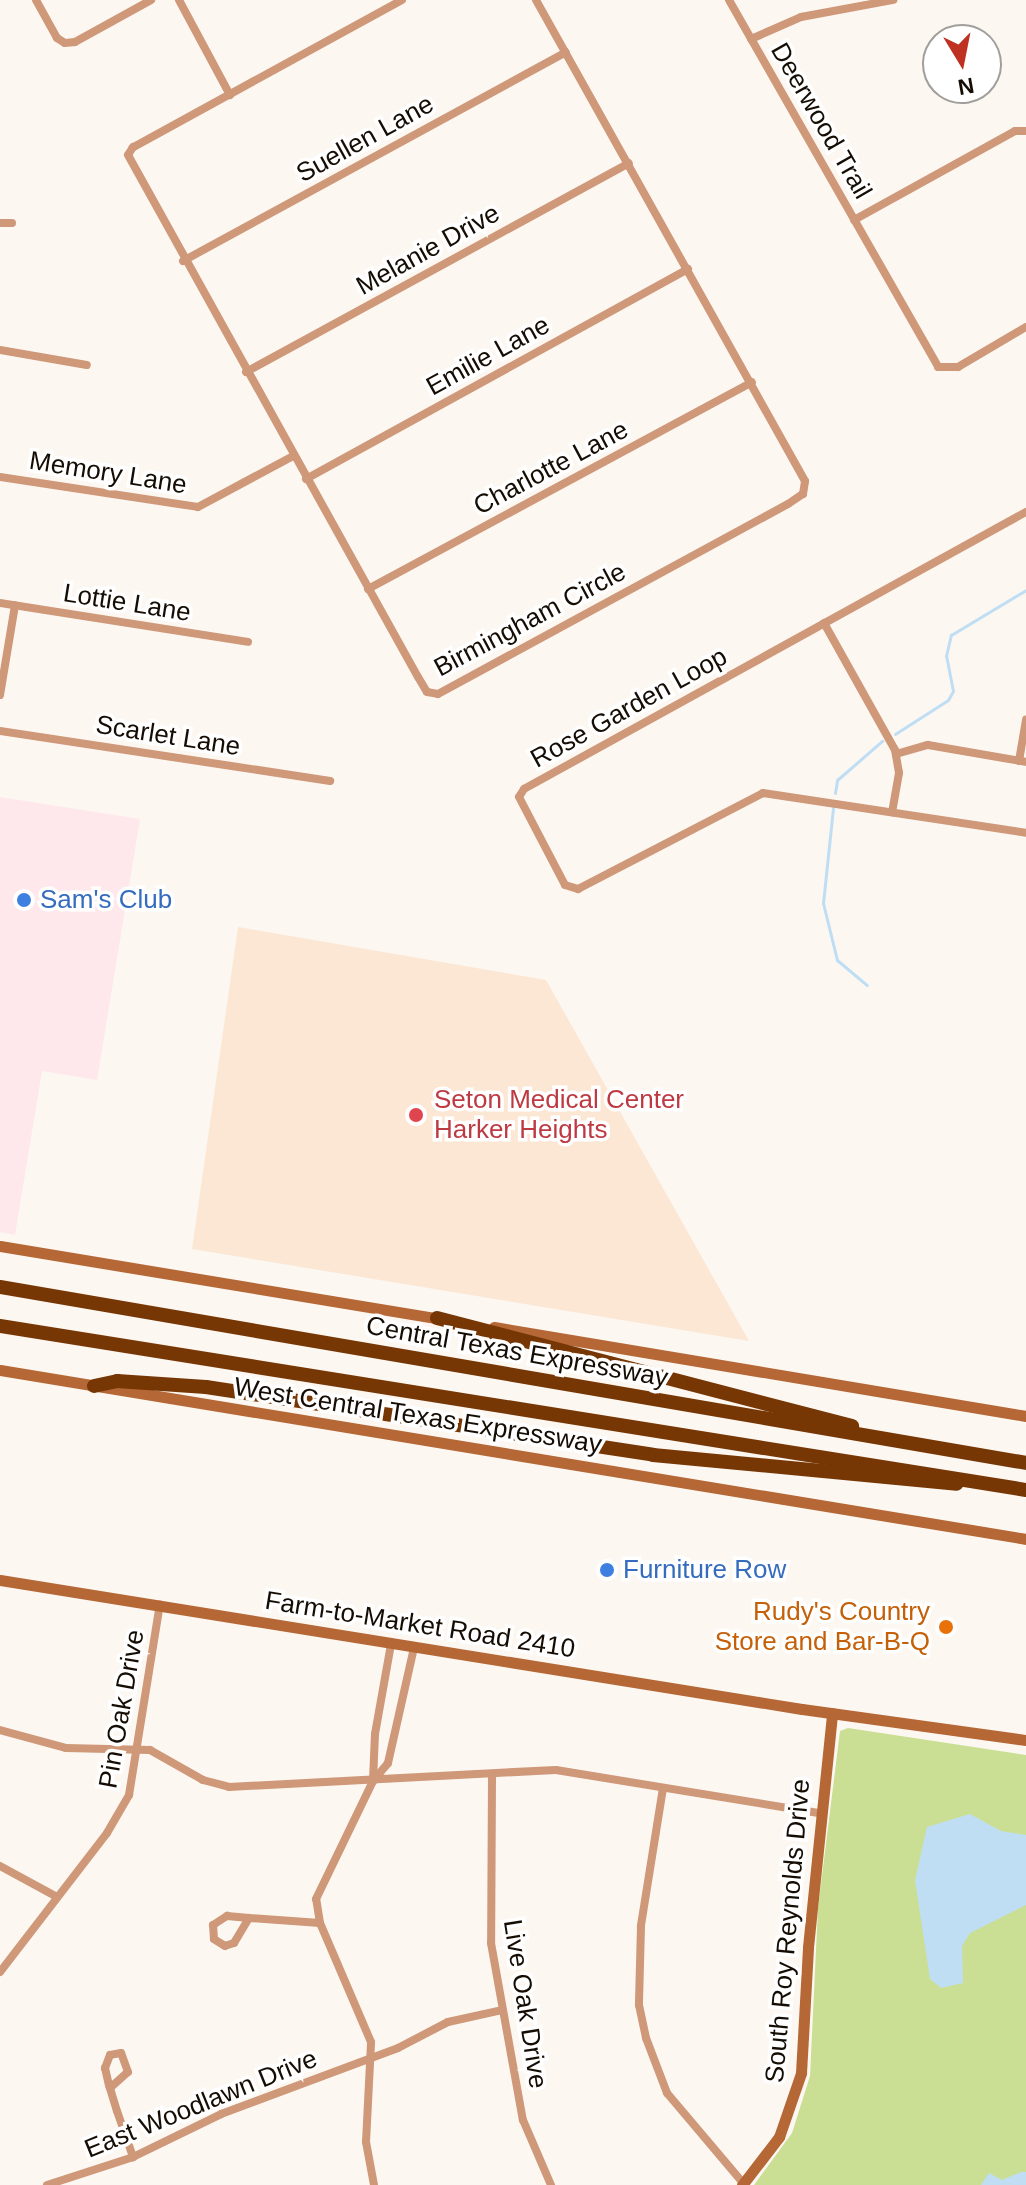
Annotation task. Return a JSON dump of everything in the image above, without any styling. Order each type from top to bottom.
[{"type":"highway","name":"Central Texas Expressway","points":[[0,1287],[1026,1463]]},
{"type":"highway","points":[[437,1318],[823,1418],[874,1437]]},
{"type":"highway","name":"Central Texas Expressway","points":[[0,1326],[1026,1490]]},
{"type":"highway","points":[[94,1386],[117,1381],[206,1387],[653,1455],[943,1486],[978,1482]]},
{"type":"main road","points":[[0,1246],[1026,1416]]},
{"type":"main road","name":"West Central Texas Expressway","points":[[0,1370],[1026,1539]]},
{"type":"main road","name":"Farm-to-Market Road 2410","points":[[0,1580],[414,1648],[1026,1740]]},
{"type":"main road","name":"South Roy Reynolds Drive","points":[[743,2184],[779,2137],[801,2073],[819,1813],[832,1713]]},
{"type":"street","points":[[36,0],[57,38],[65,43],[75,42],[151,0]]},
{"type":"street","points":[[179,0],[230,95]]},
{"type":"street","name":"Birmingham Circle","points":[[402,0],[133,147],[128,155],[183,261],[427,692],[438,694],[803,494],[800,469],[536,0]]},
{"type":"street","name":"Deerwood Trail","points":[[729,0],[938,367],[958,367],[1026,327]]},
{"type":"street","points":[[751,39],[801,17],[893,0]]},
{"type":"street","name":"Suellen Lane","points":[[183,261],[566,52]]},
{"type":"street","name":"Deerwood Trail","points":[[854,220],[1015,131],[1026,131]]},
{"type":"street","name":"Melanie Drive","points":[[246,372],[629,163]]},
{"type":"street","points":[[0,223],[12,223]]},
{"type":"street","name":"Emilie Lane","points":[[306,479],[688,269]]},
{"type":"street","points":[[0,350],[87,365]]},
{"type":"street","name":"Charlotte Lane","points":[[368,589],[752,382]]},
{"type":"street","name":"Memory Lane","points":[[0,477],[198,507],[293,456]]},
{"type":"street","name":"Rose Garden Loop","points":[[1026,512],[524,789],[521,805],[565,885],[578,889],[763,793],[1026,833]]},
{"type":"street","name":"Lottie Lane","points":[[0,603],[248,642]]},
{"type":"street","points":[[0,695],[15,605]]},
{"type":"street","points":[[824,623],[896,754],[892,812]]},
{"type":"street","points":[[896,754],[928,745],[1022,762],[1026,720]]},
{"type":"street","name":"Scarlet Lane","points":[[0,731],[330,781]]},
{"type":"street","name":"Pin Oak Drive","points":[[0,1972],[122,1811],[140,1748],[160,1604]]},
{"type":"street","points":[[373,1781],[375,1734],[391,1644]]},
{"type":"street","points":[[374,2185],[366,2142],[370,2057],[366,2023],[320,1923],[316,1899],[373,1781],[388,1763],[414,1648]]},
{"type":"street","points":[[0,1730],[66,1748],[140,1748],[167,1757],[203,1780],[229,1787],[492,1776],[556,1770],[819,1813]]},
{"type":"street","name":"Live Oak Drive","points":[[492,1776],[489,1912],[502,2010],[523,2120],[551,2185]]},
{"type":"street","points":[[663,1788],[641,1926],[639,2005],[646,2038],[667,2093],[743,2184]]},
{"type":"street","points":[[0,1866],[57,1897]]},
{"type":"street","points":[[249,1918],[234,1943],[225,1946],[214,1939],[218,1919],[249,1918],[320,1923]]},
{"type":"street","name":"East Woodlawn Drive","points":[[47,2185],[133,2157],[221,2114],[370,2057],[448,2022],[502,2010]]},
{"type":"street","points":[[110,2088],[133,2157]]},
{"type":"shaded area","points":[[0,797],[140,819],[97,1080],[42,1071],[15,1235],[0,1232]]},
{"type":"shaded area","name":"Seton Medical Center Harker Heights","points":[[238,927],[546,980],[749,1341],[192,1249]]},
{"type":"green space","points":[[848,1728],[1026,1755],[1026,2185],[754,2185],[792,2133],[810,2076],[818,1908],[840,1731]]},
{"type":"water","points":[[970,1814],[1001,1831],[1026,1835],[1026,1905],[970,1933],[962,1946],[963,1983],[941,1988],[930,1979],[915,1880],[927,1827]]},
{"type":"water","points":[[1026,2172],[1026,2185],[981,2185],[989,2173],[1002,2180]]},
{"type":"waterway","points":[[895,734],[948,700],[953,691],[946,656],[951,635],[1026,590]]},
{"type":"waterway","points":[[835,793],[837,780],[882,741]]},
{"type":"waterway","points":[[833,808],[823,903],[837,960],[867,985]]},
{"type":"place","name":"Sam's Club","points":[[24,900]]},
{"type":"place","name":"Seton Medical Center Harker Heights","points":[[416,1115]]},
{"type":"place","name":"Furniture Row","points":[[607,1570]]},
{"type":"place","name":"Rudy's Country Store and Bar-B-Q","points":[[946,1627]]}]
